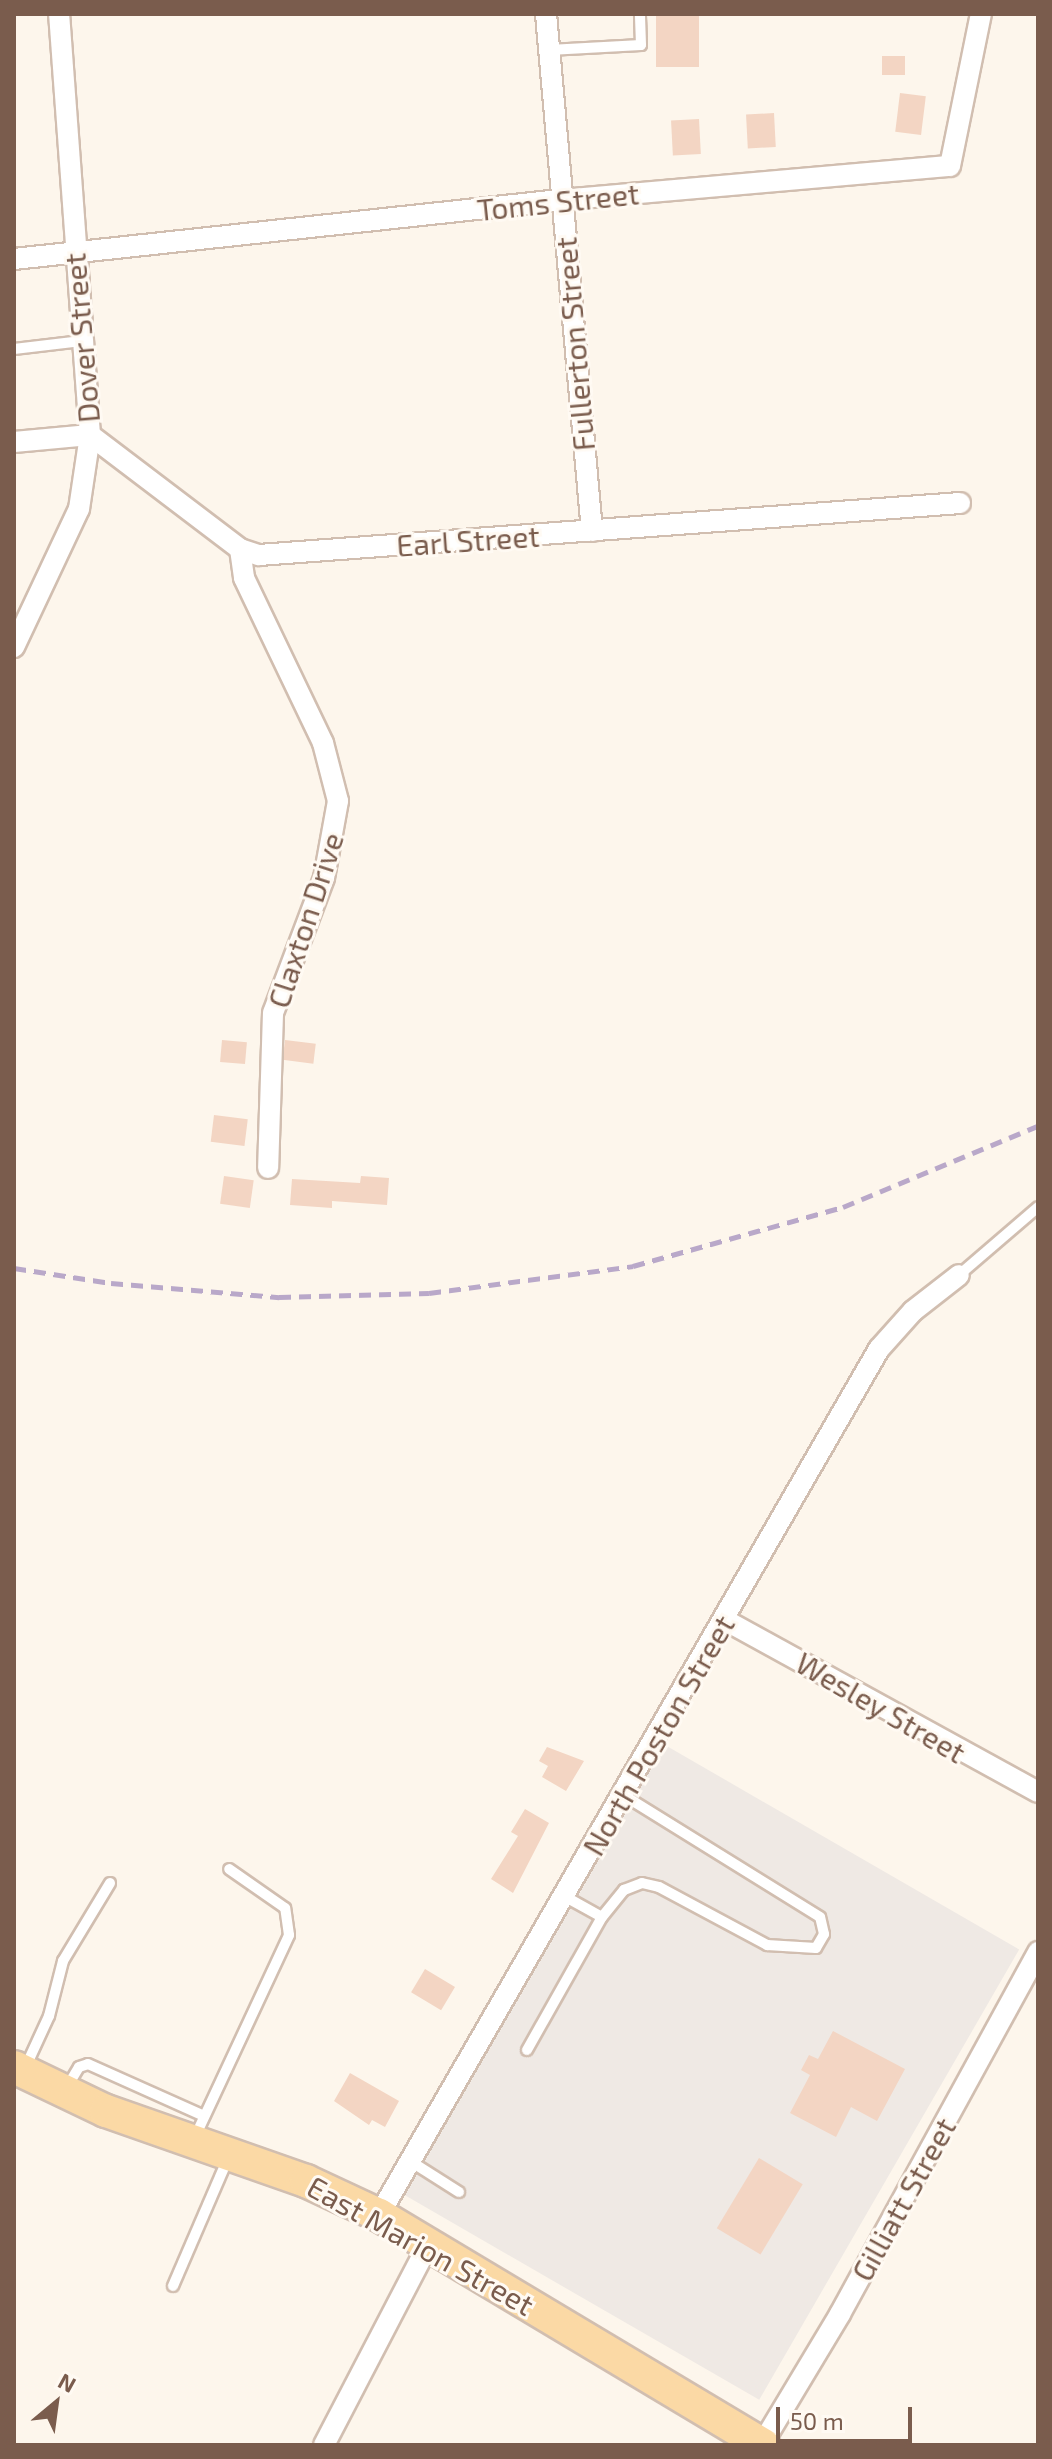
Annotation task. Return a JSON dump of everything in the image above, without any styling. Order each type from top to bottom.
[{"type":"main road","name":"East Marion Street","points":[[18,2069],[64,2092],[198,2129],[230,2153],[379,2215],[750,2441]]},
{"type":"street","name":"Dover Street","points":[[14,647],[79,509],[90,435],[74,252],[59,14]]},
{"type":"street","name":"Fullerton Street","points":[[546,14],[560,200],[592,531]]},
{"type":"street","name":"Toms Street","points":[[14,259],[560,200],[950,166],[981,14]]},
{"type":"street","points":[[14,442],[90,435],[240,549]]},
{"type":"street","name":"Earl Street","points":[[240,549],[259,555],[960,503]]},
{"type":"street","name":"Claxton Drive","points":[[240,549],[244,578],[323,743],[338,801],[324,878],[273,1013],[268,1168]]},
{"type":"street","name":"North Poston Street","points":[[379,2215],[879,1349],[913,1311],[959,1275]]},
{"type":"street","name":"Wesley Street","points":[[725,1620],[1038,1792]]},
{"type":"street","name":"Gilliatt Street","points":[[750,2441],[840,2314],[1038,1952]]},
{"type":"street","points":[[324,2445],[429,2243]]},
{"type":"lane","points":[[549,50],[641,45],[640,14]]},
{"type":"lane","points":[[14,349],[82,341]]},
{"type":"lane","points":[[959,1275],[1038,1207]]},
{"type":"lane","points":[[527,2050],[602,1917],[624,1890],[642,1883],[659,1887],[767,1945],[816,1948],[824,1934],[820,1917],[623,1795]]},
{"type":"lane","points":[[198,2129],[289,1935],[285,1908],[229,1869]]},
{"type":"lane","points":[[18,2069],[49,2016],[63,1961],[110,1883]]},
{"type":"lane","points":[[564,1896],[602,1917]]},
{"type":"lane","points":[[173,2286],[230,2153]]},
{"type":"lane","points":[[410,2161],[459,2192]]},
{"type":"shaded area","points":[[665,1745],[1019,1949],[759,2400],[405,2195]]},
{"type":"building","points":[[656,14],[699,14],[699,67],[656,67]]},
{"type":"building","points":[[882,56],[905,56],[905,75],[882,75]]},
{"type":"building","points":[[900,93],[926,96],[921,135],[895,132]]},
{"type":"building","points":[[774,113],[776,147],[748,148],[746,114]]},
{"type":"building","points":[[699,119],[701,154],[673,155],[671,120]]},
{"type":"building","points":[[222,1040],[247,1042],[245,1064],[220,1062]]},
{"type":"building","points":[[285,1040],[316,1044],[313,1064],[283,1060]]},
{"type":"building","points":[[214,1115],[248,1119],[244,1146],[211,1142]]},
{"type":"building","points":[[224,1176],[254,1180],[250,1208],[220,1204]]},
{"type":"building","points":[[361,1176],[389,1178],[387,1205],[332,1201],[332,1208],[290,1205],[292,1179],[360,1183]]},
{"type":"building","points":[[547,1747],[584,1761],[566,1791],[542,1777],[548,1766],[539,1761]]},
{"type":"building","points":[[525,1809],[549,1823],[513,1893],[491,1879],[518,1836],[511,1832]]},
{"type":"building","points":[[425,1969],[455,1987],[441,2010],[411,1992]]},
{"type":"building","points":[[833,2031],[905,2069],[877,2121],[851,2107],[836,2137],[790,2113],[810,2075],[801,2070],[809,2055],[818,2059]]},
{"type":"building","points":[[350,2073],[399,2101],[385,2127],[372,2120],[369,2125],[334,2101]]},
{"type":"building","points":[[759,2158],[803,2184],[760,2255],[717,2228]]},
{"type":"railway","points":[[14,1268],[111,1283],[279,1297],[429,1293],[633,1266],[843,1207],[1038,1126]]}]
